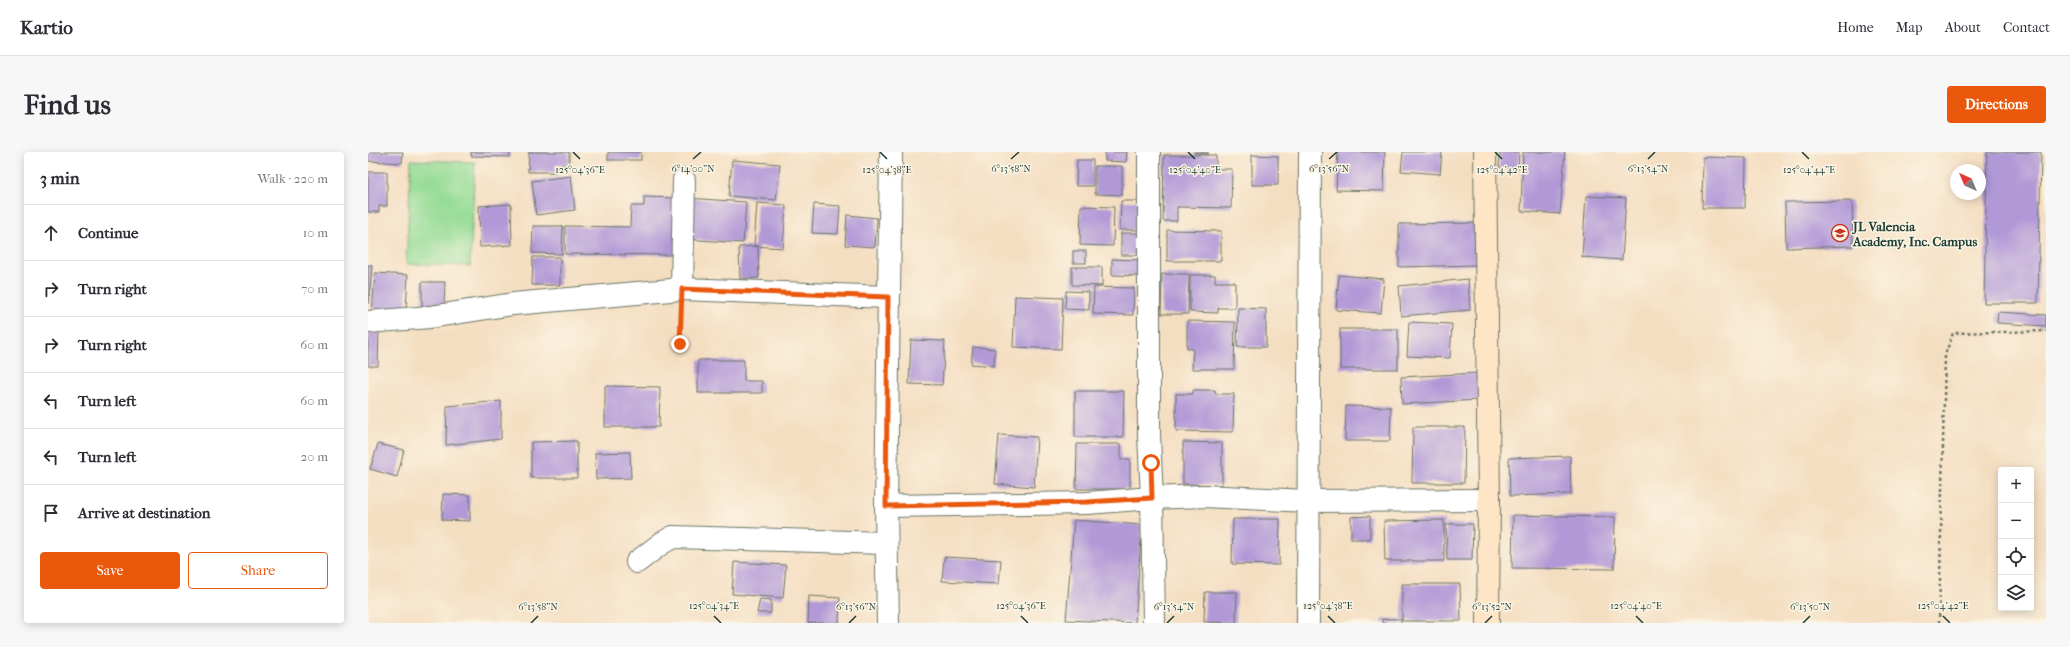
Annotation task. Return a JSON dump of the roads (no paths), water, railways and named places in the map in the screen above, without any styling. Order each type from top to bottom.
[{"type":"street","points":[[888,623],[886,506],[891,152]]},
{"type":"street","points":[[1149,152],[1149,435],[1152,498],[1154,623]]},
{"type":"street","points":[[1308,623],[1310,152]]},
{"type":"street","points":[[1485,152],[1489,500],[1488,623]]},
{"type":"street","points":[[682,289],[684,180]]},
{"type":"street","points":[[368,322],[430,317],[513,304],[682,289],[888,297]]},
{"type":"street","points":[[886,506],[1079,503],[1203,496],[1309,501],[1489,500]]},
{"type":"street","points":[[637,562],[662,543],[673,537],[886,543]]},
{"type":"place","name":"JL Valencia Academy, Inc. Campus","points":[[1840,233]]}]
